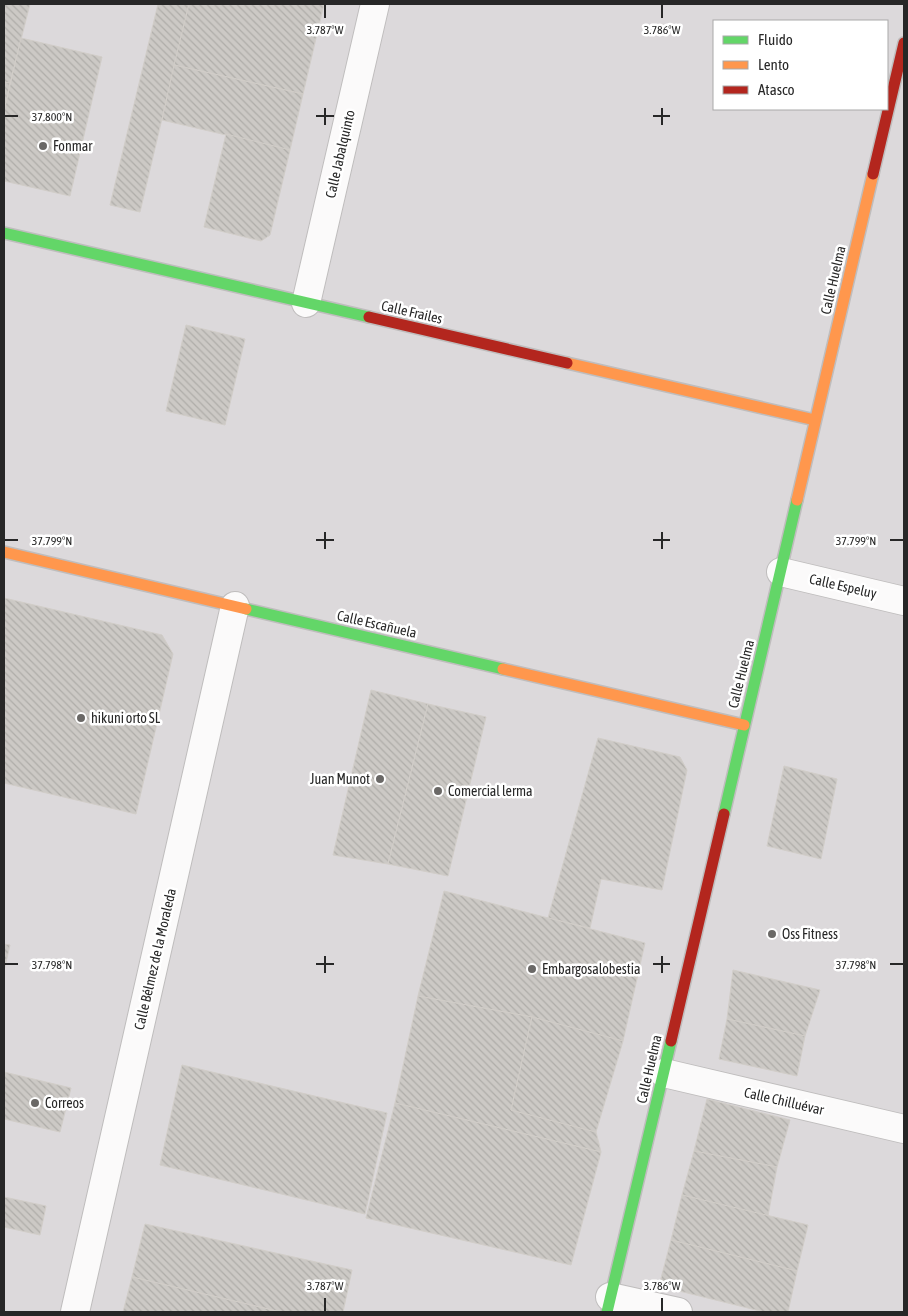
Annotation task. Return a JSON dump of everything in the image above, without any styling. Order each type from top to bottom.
[{"type":"street","name":"Calle Jabalquinto","points":[[306,303],[375,4]]},
{"type":"street","name":"Calle Huelma","points":[[609,1304],[904,43]]},
{"type":"street","name":"Calle Frailes","points":[[4,233],[815,420]]},
{"type":"street","name":"Calle Escañuela","points":[[4,552],[744,725]]},
{"type":"street","name":"Calle Espeluy","points":[[781,572],[904,601]]},
{"type":"street","name":"Calle Bélmez de la Moraleda","points":[[75,1312],[235,606]]},
{"type":"street","name":"Calle Chilluévar","points":[[664,1073],[904,1129]]},
{"type":"street","points":[[609,1304],[678,1312]]},
{"type":"shaded area","points":[[4,4],[904,4],[904,1312],[4,1312]]},
{"type":"building","points":[[4,4],[30,4],[10,83],[4,82]]},
{"type":"building","points":[[158,4],[189,4],[140,212],[110,205]]},
{"type":"building","points":[[189,4],[324,4],[303,94],[174,65]]},
{"type":"building","name":"Fonmar","points":[[21,38],[102,57],[70,196],[4,181],[4,111]]},
{"type":"building","points":[[174,65],[303,94],[290,150],[162,120]]},
{"type":"building","points":[[4,82],[10,83],[4,111]]},
{"type":"building","points":[[226,134],[290,150],[270,235],[261,241],[204,227]]},
{"type":"building","points":[[186,325],[245,339],[225,425],[166,411]]},
{"type":"building","name":"hikuni orto SL","points":[[4,598],[162,635],[173,654],[136,814],[4,783]]},
{"type":"building","name":"Juan Munot","points":[[371,690],[428,704],[388,864],[333,855]]},
{"type":"building","name":"Comercial lerma","points":[[428,704],[486,717],[448,876],[388,864]]},
{"type":"building","points":[[598,738],[680,757],[687,770],[662,890],[601,879],[590,928],[548,918]]},
{"type":"building","points":[[784,766],[837,779],[821,859],[767,846]]},
{"type":"building","name":"Embargosalobestia","points":[[444,891],[645,943],[623,1041],[532,1017],[418,996]]},
{"type":"building","points":[[4,944],[10,945],[4,971]]},
{"type":"building","points":[[733,970],[820,990],[805,1036],[727,1019]]},
{"type":"building","points":[[418,996],[532,1017],[511,1110],[596,1132],[601,1152],[395,1103]]},
{"type":"building","points":[[532,1017],[623,1041],[596,1132],[511,1110]]},
{"type":"building","points":[[727,1019],[805,1036],[797,1076],[719,1059]]},
{"type":"building","points":[[182,1065],[387,1113],[365,1214],[160,1165]]},
{"type":"building","name":"Correos","points":[[4,1072],[71,1088],[60,1132],[4,1119]]},
{"type":"building","points":[[707,1099],[790,1120],[777,1167],[694,1151]]},
{"type":"building","points":[[395,1103],[601,1152],[571,1265],[366,1218]]},
{"type":"building","points":[[694,1151],[777,1167],[768,1216],[682,1195]]},
{"type":"building","points":[[682,1195],[808,1225],[797,1271],[671,1240]]},
{"type":"building","points":[[4,1197],[46,1206],[40,1235],[4,1227]]},
{"type":"building","points":[[145,1224],[352,1270],[343,1312],[281,1312],[132,1277]]},
{"type":"building","points":[[671,1240],[797,1271],[788,1312],[764,1312],[659,1286]]},
{"type":"building","points":[[132,1277],[281,1312],[123,1312]]},
{"type":"traffic: fast","points":[[4,233],[369,317]]},
{"type":"traffic: fast","points":[[724,814],[797,500]]},
{"type":"traffic: fast","points":[[246,609],[503,669]]},
{"type":"traffic: fast","points":[[607,1312],[671,1041]]},
{"type":"traffic: slow","points":[[797,500],[873,174]]},
{"type":"traffic: slow","points":[[567,363],[815,420]]},
{"type":"traffic: slow","points":[[4,552],[246,609]]},
{"type":"traffic: slow","points":[[503,669],[744,725]]},
{"type":"traffic: jam","points":[[873,174],[904,43]]},
{"type":"traffic: jam","points":[[369,317],[567,363]]},
{"type":"traffic: jam","points":[[671,1041],[724,814]]},
{"type":"place","name":"Fonmar","points":[[43,146]]},
{"type":"place","name":"hikuni orto SL","points":[[81,718]]},
{"type":"place","name":"Juan Munot","points":[[380,779]]},
{"type":"place","name":"Comercial lerma","points":[[438,791]]},
{"type":"place","name":"Oss Fitness","points":[[772,934]]},
{"type":"place","name":"Embargosalobestia","points":[[532,969]]},
{"type":"place","name":"Correos","points":[[35,1103]]}]
